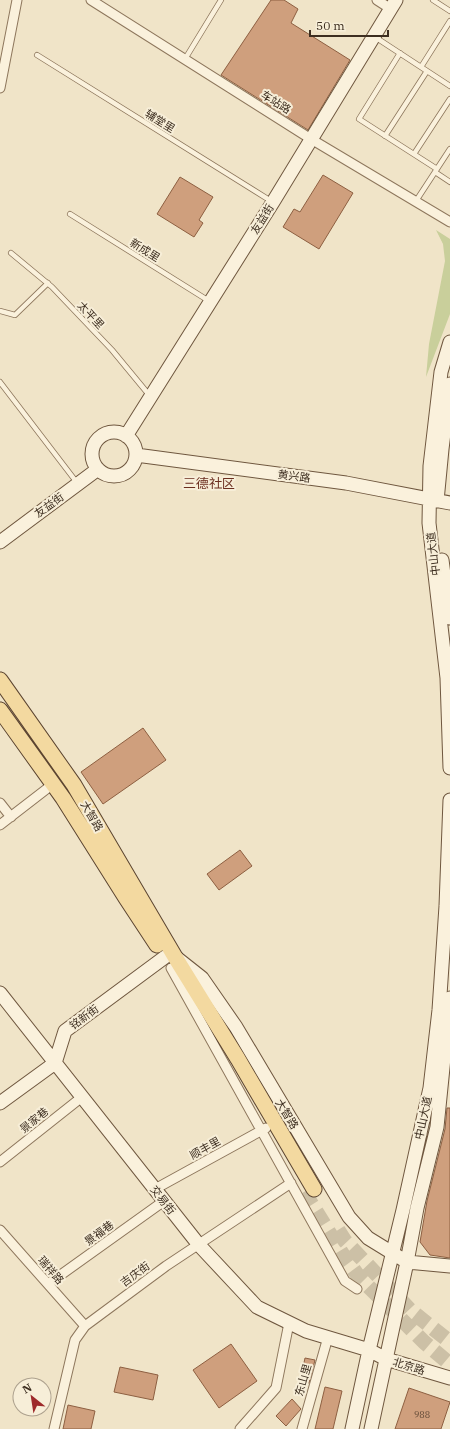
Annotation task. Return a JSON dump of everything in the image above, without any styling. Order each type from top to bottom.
[{"type":"main road","name":"大智路","points":[[0,680],[74,785],[170,961],[220,1047],[264,1129],[309,1191],[238,1059],[170,961],[126,898],[53,784],[0,710]]},
{"type":"street","points":[[0,88],[17,0]]},
{"type":"street","name":"车站路","points":[[91,0],[312,140],[450,222]]},
{"type":"street","points":[[377,0],[394,4]]},
{"type":"street","name":"友益街","points":[[126,436],[312,140],[394,4]]},
{"type":"street","name":"中山大道","points":[[450,342],[441,372],[430,466],[433,499],[450,618]]},
{"type":"street","name":"中山大道","points":[[450,384],[442,449],[429,523],[448,678],[450,768]]},
{"type":"street","points":[[112,432],[126,436],[132,441],[136,448],[136,455],[135,463],[132,468],[119,476],[111,476],[104,474],[98,469],[93,460],[92,452],[94,445],[99,439],[105,434],[112,432]]},
{"type":"street","name":"黄兴路","points":[[136,455],[346,483],[450,502]]},
{"type":"street","name":"友益街","points":[[0,542],[98,469]]},
{"type":"street","points":[[0,825],[53,784]]},
{"type":"street","name":"中山大道","points":[[352,1429],[430,1088],[439,1010],[448,907],[450,800]]},
{"type":"street","points":[[0,803],[11,817]]},
{"type":"street","name":"铭新街","points":[[55,1063],[65,1030],[170,961]]},
{"type":"street","name":"大智路","points":[[170,961],[202,978],[236,1027],[349,1217],[368,1238],[408,1262]]},
{"type":"street","name":"交易街","points":[[0,993],[198,1245],[257,1307],[306,1331],[369,1350]]},
{"type":"street","name":"中山大道","points":[[371,1429],[408,1262],[417,1208],[444,1113],[450,998]]},
{"type":"street","points":[[0,1103],[55,1063]]},
{"type":"street","name":"景家巷","points":[[0,1162],[82,1097]]},
{"type":"street","points":[[425,1112],[444,1113]]},
{"type":"street","name":"大智路","points":[[264,1129],[291,1183],[345,1281],[357,1289]]},
{"type":"street","name":"顺丰里","points":[[155,1189],[264,1129]]},
{"type":"street","name":"吉庆街","points":[[54,1429],[75,1340],[85,1326],[166,1266],[291,1183]]},
{"type":"street","name":"景福巷","points":[[48,1284],[164,1201]]},
{"type":"street","name":"瑞祥路","points":[[0,1230],[85,1326]]},
{"type":"street","points":[[408,1262],[450,1266]]},
{"type":"street","points":[[240,1429],[276,1388],[289,1323]]},
{"type":"street","name":"东山里","points":[[302,1429],[328,1337]]},
{"type":"street","name":"北京路","points":[[369,1350],[386,1359],[450,1378]]},
{"type":"lane","points":[[185,59],[221,0]]},
{"type":"lane","points":[[433,0],[450,10]]},
{"type":"lane","points":[[421,67],[450,21]]},
{"type":"lane","points":[[374,37],[450,86]]},
{"type":"lane","points":[[400,53],[359,119],[414,154],[450,182]]},
{"type":"lane","name":"辅堂里","points":[[37,55],[273,202]]},
{"type":"lane","points":[[385,136],[427,71]]},
{"type":"lane","points":[[414,154],[450,99]]},
{"type":"lane","points":[[416,201],[450,149]]},
{"type":"lane","name":"新成里","points":[[70,214],[210,302]]},
{"type":"lane","name":"太平里","points":[[11,253],[48,283],[112,350],[151,397]]},
{"type":"lane","points":[[0,311],[15,315],[48,283]]},
{"type":"lane","points":[[0,382],[78,484]]},
{"type":"green space","points":[[436,230],[450,239],[450,314],[426,377],[429,344],[445,261],[443,244]]},
{"type":"building","points":[[271,0],[284,0],[298,9],[291,23],[350,60],[308,130],[221,75]]},
{"type":"building","points":[[323,175],[353,193],[319,249],[283,227],[294,209],[300,212]]},
{"type":"building","points":[[180,177],[213,197],[199,220],[203,223],[194,237],[157,214]]},
{"type":"building","points":[[143,728],[166,760],[103,804],[81,772]]},
{"type":"building","points":[[240,850],[252,866],[219,890],[207,874]]},
{"type":"building","points":[[447,1108],[450,1108],[450,1258],[430,1255],[420,1242],[427,1201],[445,1129]]},
{"type":"building","points":[[231,1344],[257,1381],[219,1408],[193,1370]]},
{"type":"building","points":[[305,1358],[315,1360],[309,1383],[300,1381]]},
{"type":"building","points":[[120,1367],[158,1375],[153,1400],[114,1392]]},
{"type":"building","points":[[325,1387],[342,1391],[333,1429],[315,1429]]},
{"type":"building","points":[[409,1388],[450,1402],[441,1429],[395,1429]]},
{"type":"building","points":[[292,1399],[301,1409],[286,1426],[276,1416]]},
{"type":"building","points":[[68,1405],[95,1411],[91,1429],[63,1429]]},
{"type":"tunnel","points":[[304,1192],[343,1255],[359,1277],[424,1342],[450,1364]]},
{"type":"tunnel","points":[[338,1230],[345,1241],[410,1310],[450,1342]]},
{"type":"district","name":"三德社区","points":[[209,483]]}]
